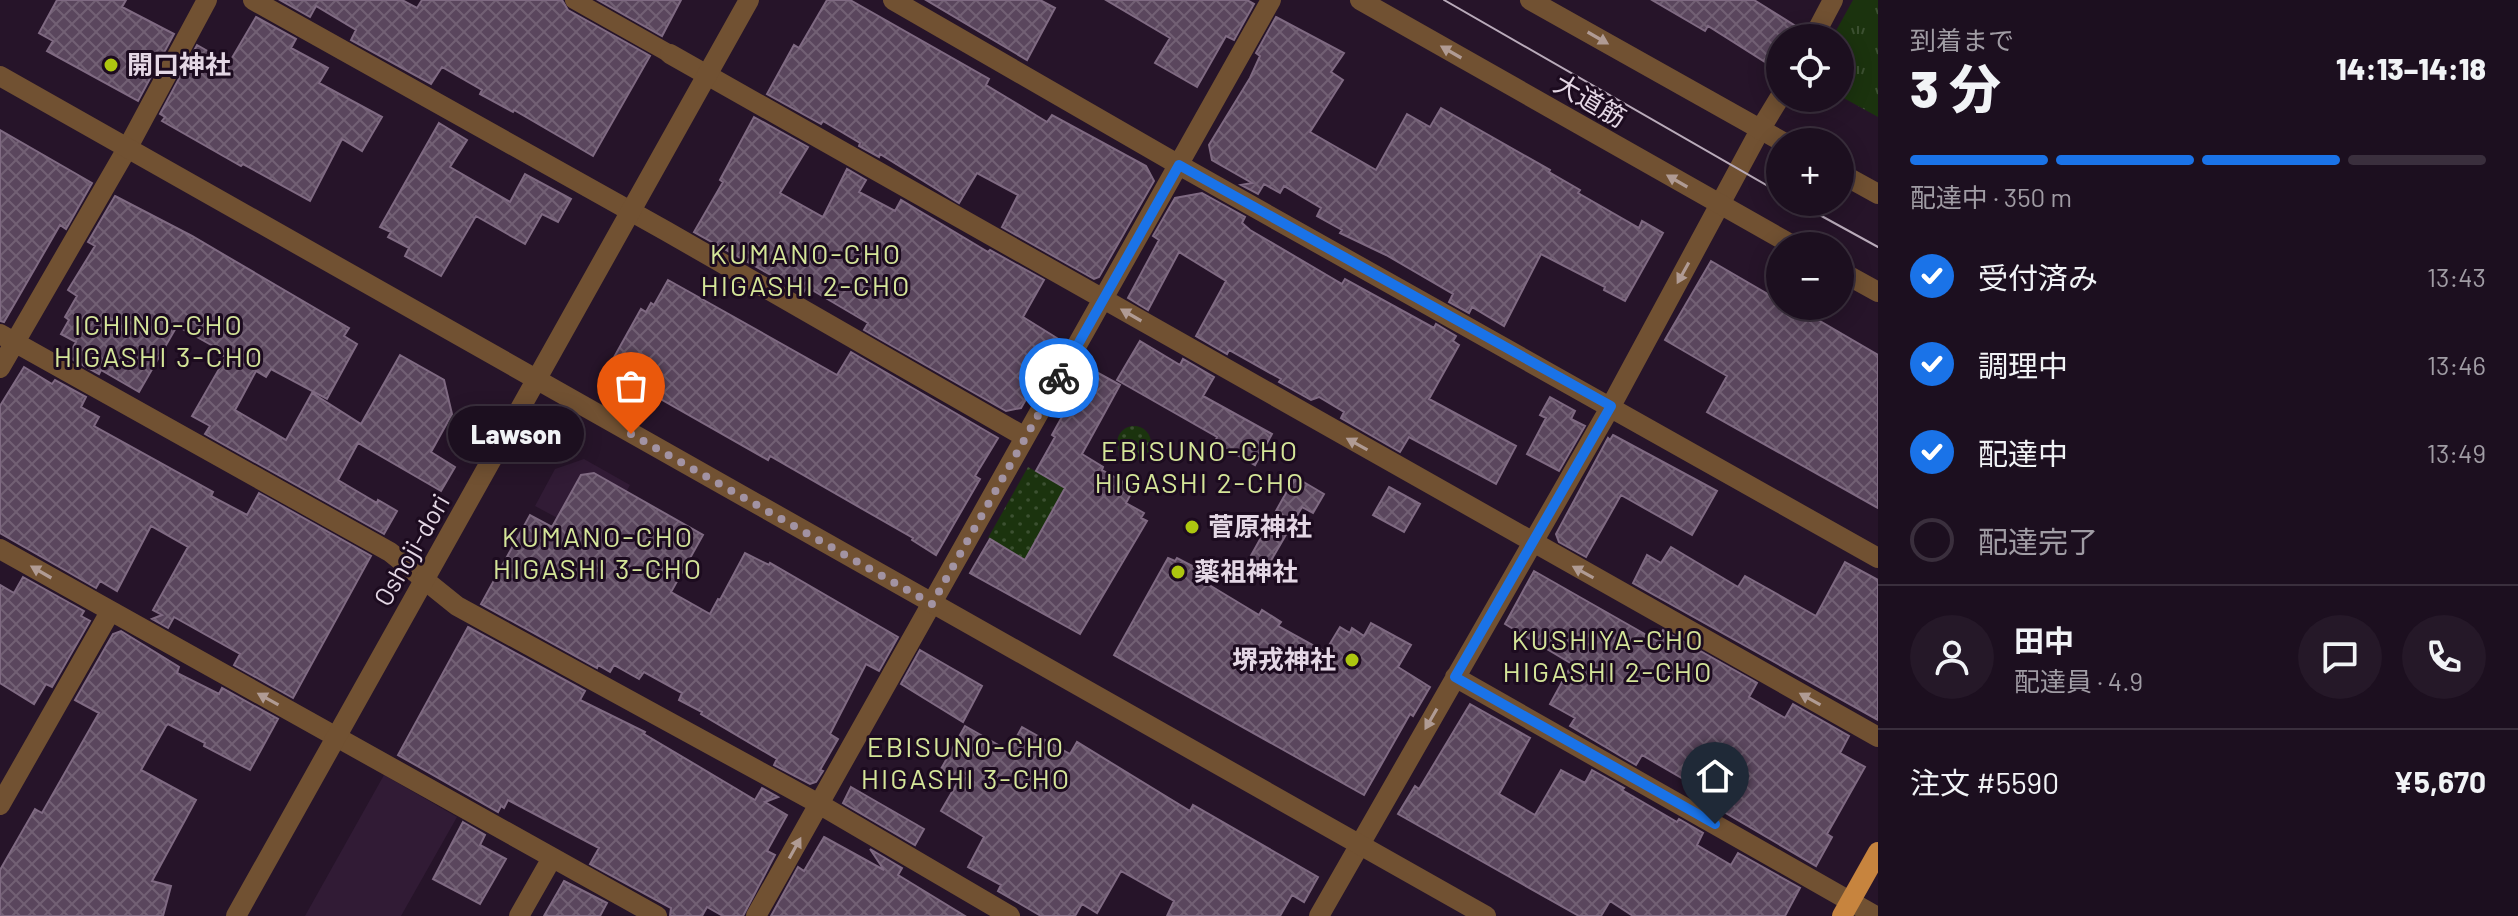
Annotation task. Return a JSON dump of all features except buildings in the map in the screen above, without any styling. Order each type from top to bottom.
[{"type":"main road","points":[[1846,909],[1878,852]]},
{"type":"street","points":[[0,368],[7,338],[128,147],[207,0]]},
{"type":"street","points":[[253,0],[631,211],[1025,437]]},
{"type":"street","points":[[574,0],[1878,737]]},
{"type":"street","name":"Oshoji-dori","points":[[236,916],[749,0]]},
{"type":"street","points":[[893,0],[1179,165],[1878,558]]},
{"type":"street","points":[[756,916],[1271,0]]},
{"type":"street","name":"大道筋","points":[[1360,0],[1769,232]]},
{"type":"street","points":[[1530,0],[1766,133]]},
{"type":"street","points":[[1820,24],[1833,0]]},
{"type":"street","points":[[0,76],[1486,916]]},
{"type":"street","points":[[1319,916],[1530,542],[1611,406],[1771,112]]},
{"type":"street","points":[[1854,181],[1878,194]]},
{"type":"street","points":[[1854,279],[1878,292]]},
{"type":"street","points":[[7,338],[390,552],[457,606],[819,804],[1010,916]]},
{"type":"street","points":[[0,549],[657,916]]},
{"type":"street","points":[[0,805],[110,612]]},
{"type":"street","points":[[1455,677],[1846,909],[1876,916]]},
{"type":"street","points":[[519,916],[552,858]]},
{"type":"shaded area","points":[[584,459],[630,485],[600,541],[535,506],[555,469]]},
{"type":"shaded area","points":[[384,775],[457,817],[401,916],[305,916]]},
{"type":"green space","points":[[1853,0],[1878,0],[1878,117],[1854,104],[1854,24],[1840,24]]},
{"type":"green space","points":[[1134,426],[1146,431],[1151,443],[1146,455],[1134,460],[1122,455],[1117,443],[1122,431]]},
{"type":"green space","points":[[1028,467],[1065,488],[1044,526],[1071,585],[1053,619],[1003,590],[1021,557],[988,538]]},
{"type":"tram line","points":[[1444,0],[1766,185]]},
{"type":"tram line","points":[[1822,216],[1878,247]]},
{"type":"way so far","points":[[631,434],[932,604],[1059,378]]},
{"type":"place","name":"開口神社","points":[[111,65]]},
{"type":"place","name":"Lawson","points":[[631,434]]},
{"type":"place","name":"菅原神社","points":[[1192,527]]},
{"type":"place","name":"薬祖神社","points":[[1178,572]]},
{"type":"place","name":"堺戎神社","points":[[1352,660]]},
{"type":"district","name":"KUMANO-CHO HIGASHI 2-CHO","points":[[806,270]]},
{"type":"district","name":"ICHINO-CHO HIGASHI 3-CHO","points":[[159,341]]},
{"type":"district","name":"EBISUNO-CHO HIGASHI 2-CHO","points":[[1200,467]]},
{"type":"district","name":"KUMANO-CHO HIGASHI 3-CHO","points":[[598,553]]},
{"type":"district","name":"KUSHIYA-CHO HIGASHI 2-CHO","points":[[1608,656]]},
{"type":"district","name":"EBISUNO-CHO HIGASHI 3-CHO","points":[[966,763]]},
{"type":"route","points":[[1059,378],[1179,165],[1611,406],[1455,677],[1715,824]]}]
